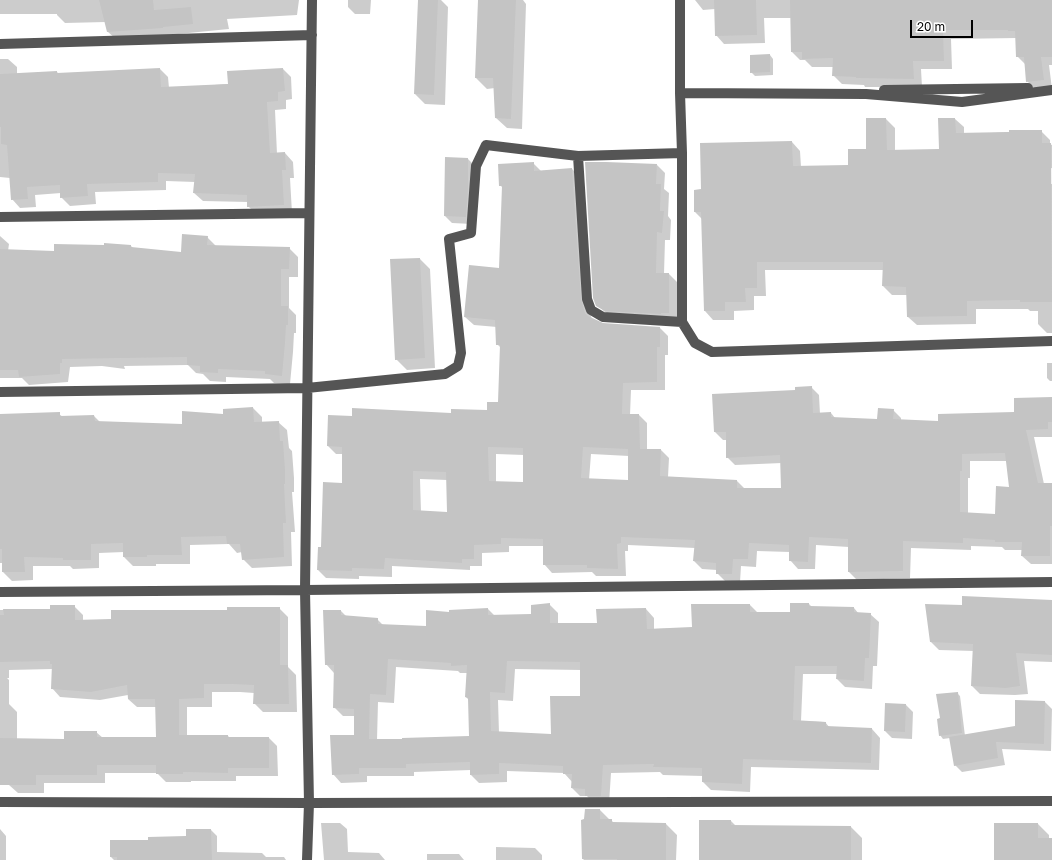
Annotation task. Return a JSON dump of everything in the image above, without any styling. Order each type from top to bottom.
[{"type":"street","points":[[307,860],[309,803],[305,590],[312,0]]},
{"type":"street","points":[[680,0],[682,322],[695,343],[712,352],[1052,341]]},
{"type":"street","points":[[0,44],[312,36]]},
{"type":"street","points":[[680,93],[1052,89]]},
{"type":"street","points":[[0,392],[307,388],[445,374],[458,366],[461,353],[449,239],[471,233],[476,166],[486,145],[578,156],[682,153]]},
{"type":"street","points":[[578,156],[587,299],[591,310],[603,317],[682,322]]},
{"type":"street","points":[[0,217],[309,213]]},
{"type":"street","points":[[0,592],[1052,582]]},
{"type":"street","points":[[0,802],[309,803],[1052,801]]},
{"type":"building","points":[[99,0],[153,0],[154,10],[191,7],[193,24],[163,28],[107,32]]},
{"type":"building","points":[[418,0],[438,0],[434,95],[414,94]]},
{"type":"building","points":[[478,0],[516,0],[511,119],[495,118],[493,78],[475,78]]},
{"type":"building","points":[[714,0],[756,0],[757,35],[715,36]]},
{"type":"building","points":[[790,0],[1052,0],[1052,57],[1041,57],[1044,80],[1026,82],[1024,57],[1016,57],[1015,31],[943,30],[944,61],[913,61],[914,79],[832,76],[833,58],[802,59],[802,52],[791,52]]},
{"type":"building","points":[[770,54],[770,72],[750,73],[750,55]]},
{"type":"building","points":[[160,68],[161,87],[228,84],[227,71],[283,68],[285,91],[278,92],[278,101],[267,102],[270,153],[285,152],[286,170],[282,170],[284,205],[247,207],[247,195],[193,193],[195,174],[158,173],[158,182],[87,184],[88,196],[60,198],[60,185],[27,187],[28,199],[11,200],[7,145],[1,144],[0,74]]},
{"type":"building","points":[[866,118],[886,118],[887,150],[939,149],[938,118],[955,118],[956,133],[1042,130],[1042,143],[1051,143],[1052,302],[1020,302],[1020,300],[967,301],[967,316],[907,317],[906,287],[882,286],[883,262],[757,262],[757,288],[745,288],[746,302],[725,302],[725,311],[704,311],[701,212],[694,212],[694,190],[701,189],[700,143],[792,141],[793,166],[848,165],[848,149],[866,149]]},
{"type":"building","points":[[445,157],[468,158],[466,217],[444,216]]},
{"type":"building","points":[[534,162],[534,171],[572,168],[581,299],[585,313],[603,323],[660,327],[660,347],[657,347],[657,382],[623,383],[622,414],[639,414],[640,449],[661,449],[660,476],[737,480],[737,488],[781,488],[780,455],[726,458],[726,432],[714,432],[712,394],[795,390],[795,387],[812,386],[813,413],[831,412],[831,417],[877,419],[878,408],[894,409],[893,419],[938,421],[938,414],[1014,412],[1014,398],[1052,397],[1052,422],[1048,422],[1048,429],[1026,430],[1038,483],[1052,483],[1050,556],[1021,556],[1022,542],[995,542],[995,540],[963,538],[963,543],[903,541],[903,571],[848,572],[848,539],[809,537],[808,562],[789,561],[789,545],[749,543],[748,559],[733,559],[732,574],[716,574],[716,563],[693,561],[695,540],[621,537],[621,543],[617,544],[618,569],[587,568],[587,565],[543,565],[543,539],[501,538],[501,544],[474,545],[474,559],[462,559],[462,563],[385,558],[384,569],[352,568],[352,571],[317,570],[318,547],[321,547],[323,482],[342,483],[342,447],[327,446],[328,415],[352,416],[352,408],[451,413],[451,409],[487,410],[487,402],[498,402],[500,345],[496,345],[495,320],[464,317],[469,265],[499,268],[502,186],[499,186],[498,164]],"holes":[[[488,447],[523,448],[523,482],[489,481]],[[583,447],[628,449],[628,480],[581,478]],[[1005,453],[1009,487],[996,486],[995,514],[960,512],[960,471],[962,471],[962,454]],[[413,471],[446,472],[447,512],[413,510]]]},
{"type":"building","points":[[585,162],[657,164],[656,184],[661,184],[660,211],[664,211],[662,233],[657,232],[656,273],[669,273],[669,313],[661,314],[605,311],[596,306],[593,298]]},
{"type":"building","points":[[182,234],[208,236],[207,245],[290,247],[289,269],[281,269],[281,306],[288,306],[288,325],[286,325],[282,376],[265,374],[265,371],[218,369],[218,373],[200,372],[200,366],[187,365],[187,357],[62,359],[62,363],[60,363],[60,374],[19,377],[18,370],[0,370],[0,249],[54,251],[54,244],[104,245],[104,243],[181,252]]},
{"type":"building","points":[[420,258],[425,358],[395,360],[390,259]]},
{"type":"building","points":[[253,407],[254,422],[279,421],[280,441],[283,441],[285,469],[284,484],[286,523],[283,523],[284,557],[242,560],[240,544],[227,544],[226,536],[181,537],[182,555],[123,557],[123,543],[91,544],[91,560],[63,560],[63,558],[24,557],[25,572],[2,572],[2,549],[0,549],[0,414],[60,412],[60,416],[94,415],[95,421],[182,424],[182,411],[223,414],[223,409]]},
{"type":"building","points":[[962,596],[1052,600],[1052,655],[1016,653],[1020,686],[1006,688],[971,686],[973,644],[930,642],[925,604],[962,605]]},
{"type":"building","points":[[550,603],[550,623],[597,623],[596,609],[646,608],[647,629],[692,627],[691,604],[750,604],[750,612],[790,612],[790,603],[809,603],[809,606],[854,607],[854,612],[871,613],[869,658],[865,658],[864,681],[836,679],[837,666],[795,666],[793,720],[826,722],[826,726],[872,728],[871,763],[743,759],[742,784],[702,782],[702,768],[653,767],[654,764],[603,765],[601,796],[585,796],[585,789],[571,788],[572,774],[563,774],[563,766],[499,763],[499,774],[470,775],[470,762],[406,764],[406,768],[359,768],[359,774],[332,775],[330,735],[354,735],[354,709],[333,708],[334,665],[325,665],[323,610],[341,610],[341,615],[378,618],[378,624],[426,626],[426,610],[449,612],[449,610],[488,608],[488,615],[531,614],[531,605]],"holes":[[[388,659],[451,663],[451,666],[467,665],[465,697],[468,698],[469,736],[369,739],[370,694],[386,695]],[[507,661],[580,662],[580,696],[550,696],[551,734],[491,731],[490,692],[505,693]]]},
{"type":"building","points":[[50,605],[75,605],[75,620],[111,619],[111,610],[227,610],[227,607],[280,607],[280,665],[288,665],[289,704],[253,704],[254,685],[204,684],[204,698],[179,699],[179,735],[269,737],[269,768],[228,768],[228,773],[183,772],[183,774],[156,774],[156,765],[97,765],[97,775],[36,775],[36,785],[0,785],[0,738],[64,739],[64,731],[97,731],[97,737],[156,737],[155,699],[128,699],[127,685],[91,692],[51,689],[52,664],[50,664],[50,661],[0,662],[0,615],[4,615],[3,609],[50,609]]},
{"type":"building","points":[[958,692],[962,733],[939,736],[937,719],[940,718],[936,694]]},
{"type":"building","points":[[1015,700],[1045,701],[1044,744],[996,742],[998,758],[954,766],[949,737],[1015,726]]},
{"type":"building","points":[[885,703],[906,704],[905,732],[884,731]]},
{"type":"building","points":[[585,809],[600,809],[600,819],[612,819],[612,822],[666,823],[666,860],[582,859],[581,820],[584,819]]},
{"type":"building","points":[[699,820],[731,820],[731,825],[851,826],[851,860],[699,860]]},
{"type":"building","points":[[994,823],[1038,823],[1038,838],[1052,838],[1052,860],[994,860]]},
{"type":"building","points":[[186,829],[211,829],[212,860],[117,860],[117,857],[110,857],[110,840],[148,840],[148,837],[186,836]]}]
